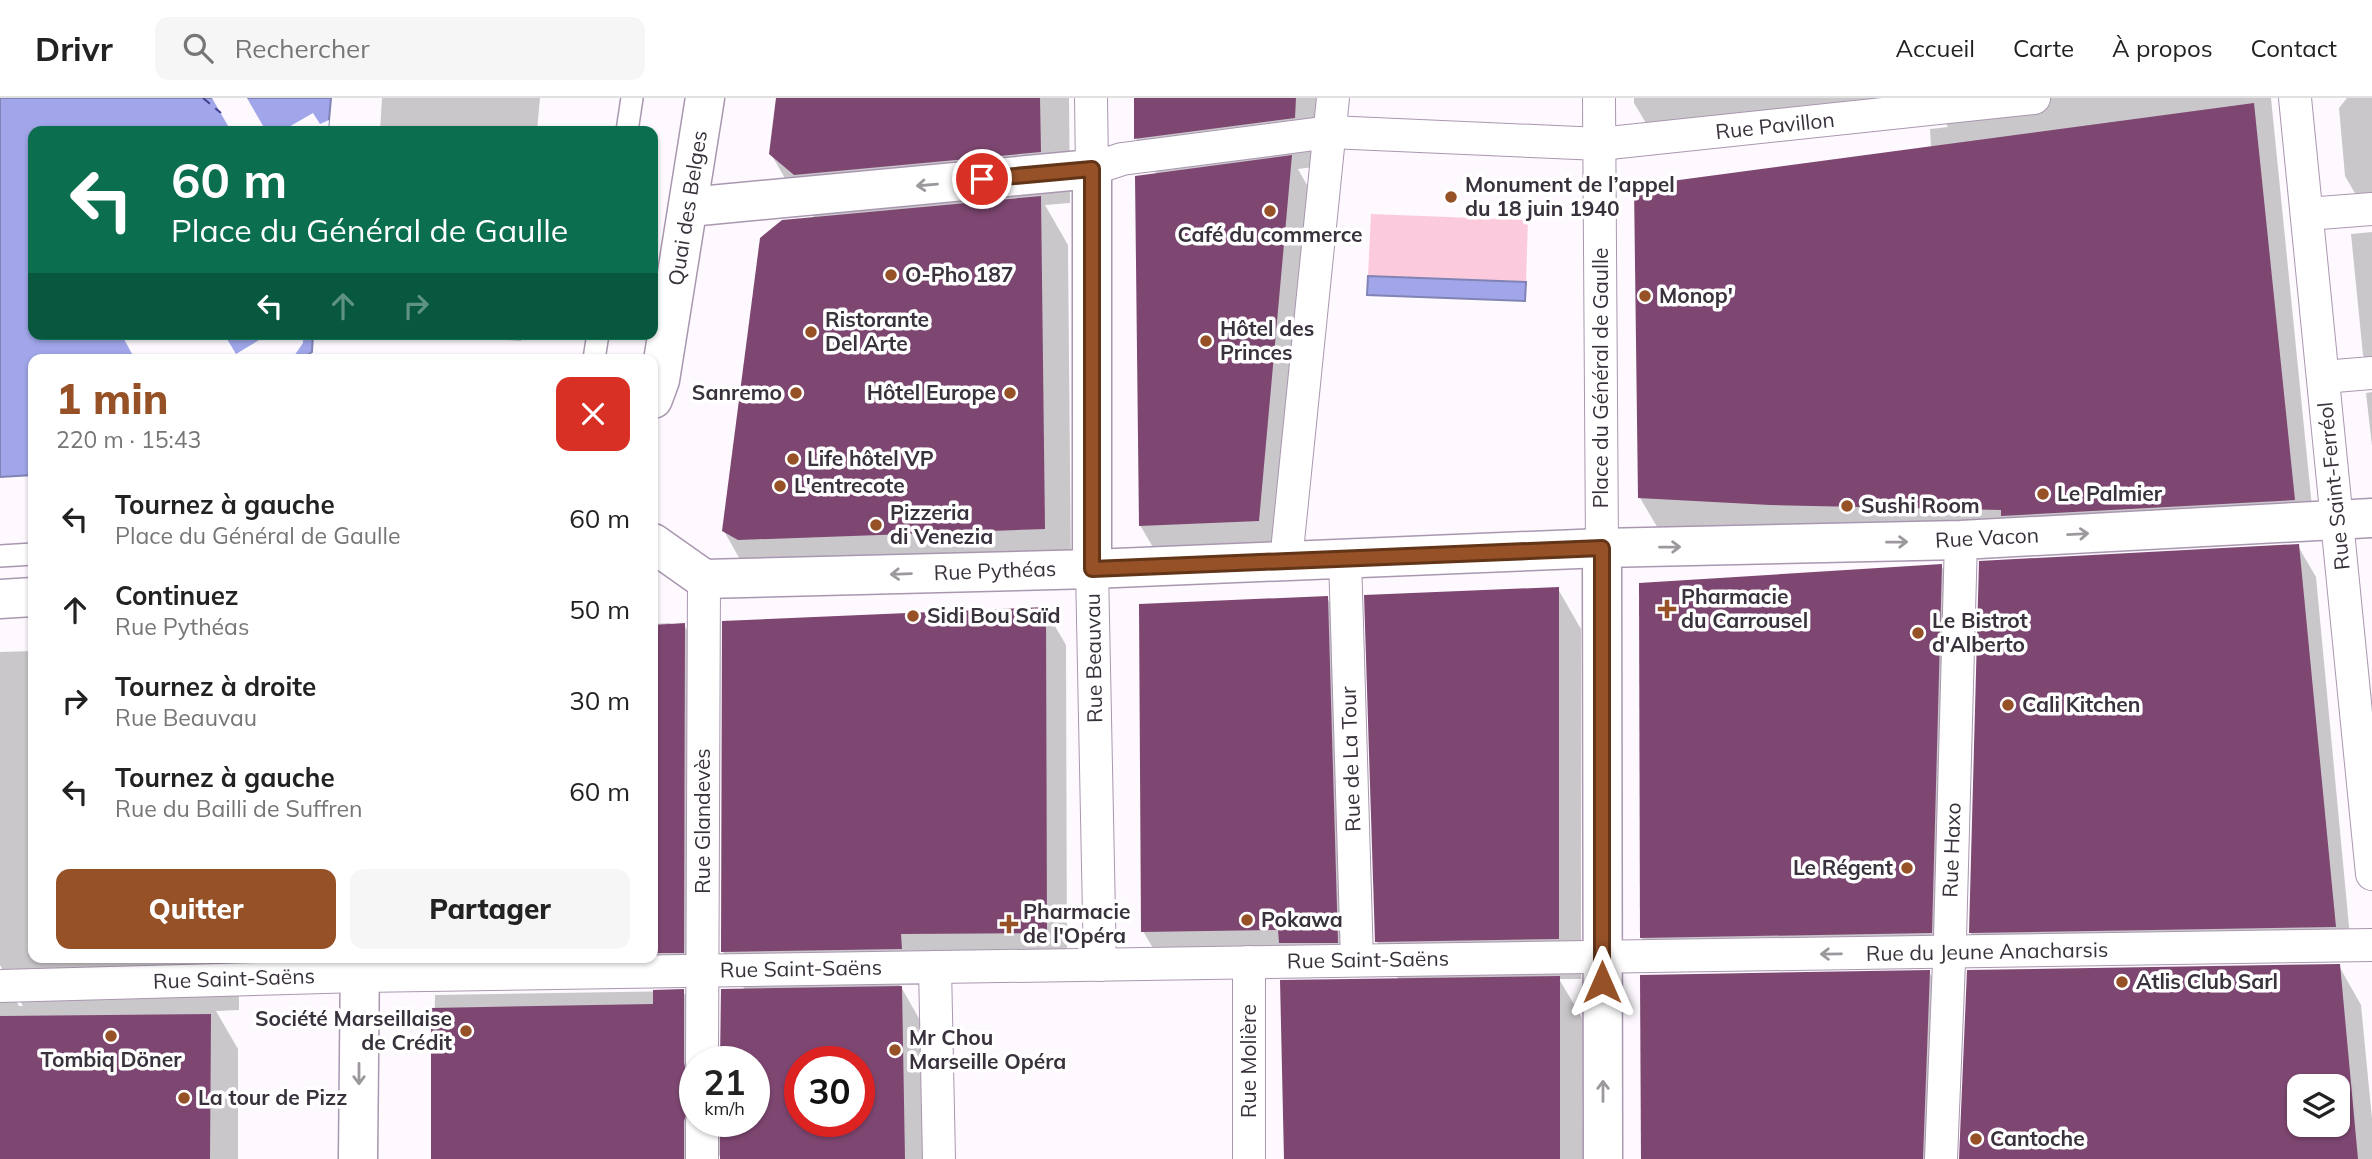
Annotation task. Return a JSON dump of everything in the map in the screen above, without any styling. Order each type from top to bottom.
[{"type":"street","name":"Quai des Belges","points":[[658,386],[705,98]]},
{"type":"street","name":"Rue Beauvau","points":[[1091,98],[1092,569],[1100,965]]},
{"type":"street","points":[[1333,98],[1286,561],[1602,548],[1603,1159]]},
{"type":"street","name":"Place du Général de Gaulle","points":[[1599,98],[1602,548]]},
{"type":"street","name":"Rue Pavillon","points":[[1600,144],[2034,98]]},
{"type":"street","name":"Rue Saint-Ferréol","points":[[2295,98],[2323,377],[2354,519],[2372,874]]},
{"type":"street","points":[[689,207],[1092,169],[1122,159],[1330,132],[1600,144]]},
{"type":"street","points":[[2307,214],[2372,209]]},
{"type":"street","points":[[2323,377],[2372,373]]},
{"type":"street","name":"Rue Vacon","points":[[1602,548],[1961,540],[2354,519]]},
{"type":"street","name":"Rue Haxo","points":[[1941,1159],[1961,540]]},
{"type":"street","points":[[658,547],[704,579]]},
{"type":"street","name":"Rue de La Tour","points":[[1345,558],[1357,960]]},
{"type":"street","name":"Rue Pythéas","points":[[704,579],[1286,561]]},
{"type":"street","name":"Rue Glandevès","points":[[702,1046],[704,579]]},
{"type":"street","points":[[0,599],[28,597]]},
{"type":"street","name":"Rue du Jeune Anacharsis","points":[[1602,956],[2372,945]]},
{"type":"street","name":"Rue Saint-Saëns","points":[[0,986],[360,967],[702,971],[1602,956]]},
{"type":"street","name":"Rue Molière","points":[[1249,962],[1249,1159]]},
{"type":"street","points":[[358,1159],[360,967]]},
{"type":"street","points":[[935,967],[939,1159]]},
{"type":"street","points":[[702,1137],[702,1159]]},
{"type":"lane","points":[[627,126],[632,98]]},
{"type":"lane","points":[[0,556],[28,554]]},
{"type":"shaded area","points":[[1371,214],[1528,220],[1526,282],[1368,276]]},
{"type":"water","points":[[0,98],[331,98],[328,126],[28,126],[28,340],[313,340],[312,352],[28,354],[28,475],[0,477]]},
{"type":"water","points":[[1368,276],[1526,282],[1525,301],[1367,295]]},
{"type":"pier","points":[[212,98],[247,98],[263,126],[228,126]]},
{"type":"pier","points":[[313,113],[320,124],[329,120],[328,126],[291,126]]},
{"type":"pier","points":[[124,340],[228,340],[236,354],[132,354]]},
{"type":"pier","points":[[259,340],[303,340],[295,354],[236,354]]},
{"type":"building","points":[[776,98],[1040,98],[1041,152],[794,175],[769,154]]},
{"type":"building","points":[[1134,98],[1296,98],[1295,118],[1134,139]]},
{"type":"building","points":[[2254,103],[2295,500],[2001,516],[2001,510],[1770,505],[1638,498],[1634,186]]},
{"type":"building","points":[[1292,155],[1259,521],[1139,526],[1135,176]]},
{"type":"building","points":[[1041,196],[1045,529],[738,540],[722,531],[760,238],[782,220]]},
{"type":"building","points":[[2299,544],[2336,927],[1969,933],[1979,561]]},
{"type":"building","points":[[1942,564],[1932,933],[1640,938],[1639,583]]},
{"type":"building","points":[[1559,587],[1559,939],[1375,942],[1364,595]]},
{"type":"building","points":[[1328,596],[1338,943],[1279,943],[1278,930],[1141,932],[1139,604]]},
{"type":"building","points":[[1046,607],[1047,933],[901,934],[902,949],[721,952],[722,621]]},
{"type":"building","points":[[685,623],[684,953],[658,953],[658,625]]},
{"type":"building","points":[[2340,964],[2358,1159],[1959,1159],[1967,970]]},
{"type":"building","points":[[1930,970],[1923,1159],[1641,1159],[1640,975]]},
{"type":"building","points":[[1560,976],[1560,1159],[1284,1159],[1280,980]]},
{"type":"building","points":[[902,986],[905,1159],[720,1159],[720,1137],[770,1137],[770,1046],[720,1046],[721,989]]},
{"type":"building","points":[[684,989],[684,1046],[679,1046],[679,1137],[684,1137],[684,1159],[431,1159],[431,1008],[653,1004],[653,990]]},
{"type":"building","points":[[211,1014],[210,1159],[0,1159],[0,1016]]},
{"type":"ferry route","points":[[203,98],[221,113]]},
{"type":"place","name":"Monument de l’appel du 18 juin 1940","points":[[1451,197]]},
{"type":"place","name":"Café du commerce","points":[[1270,211]]},
{"type":"place","name":"O-Pho 187","points":[[891,275]]},
{"type":"place","name":"Monop'","points":[[1645,296]]},
{"type":"place","name":"Ristorante Del Arte","points":[[811,332]]},
{"type":"place","name":"Hôtel des Princes","points":[[1206,341]]},
{"type":"place","name":"Sanremo","points":[[796,393]]},
{"type":"place","name":"Hôtel Europe","points":[[1010,393]]},
{"type":"place","name":"Life hôtel VP","points":[[793,459]]},
{"type":"place","name":"L'entrecote","points":[[780,486]]},
{"type":"place","name":"Le Palmier","points":[[2043,494]]},
{"type":"place","name":"Sushi Room","points":[[1847,506]]},
{"type":"place","name":"Pizzeria di Venezia","points":[[876,525]]},
{"type":"place","name":"Pharmacie du Carrousel","points":[[1667,609]]},
{"type":"place","name":"Sidi Bou Saïd","points":[[913,616]]},
{"type":"place","name":"Le Bistrot d'Alberto","points":[[1918,633]]},
{"type":"place","name":"Cali Kitchen","points":[[2008,705]]},
{"type":"place","name":"Le Régent","points":[[1907,868]]},
{"type":"place","name":"Pokawa","points":[[1247,920]]},
{"type":"place","name":"Pharmacie de l'Opéra","points":[[1009,924]]},
{"type":"place","name":"Atlis Club Sarl","points":[[2122,982]]},
{"type":"place","name":"Société Marseillaise de Crédit","points":[[466,1031]]},
{"type":"place","name":"Tombiq Döner","points":[[111,1036]]},
{"type":"place","name":"Mr Chou Marseille Opéra","points":[[895,1050]]},
{"type":"place","name":"La tour de Pizz","points":[[184,1098]]},
{"type":"place","name":"Cantoche","points":[[1976,1139]]},
{"type":"route","points":[[982,179],[1092,169],[1092,569],[1602,548],[1602,982]]}]
